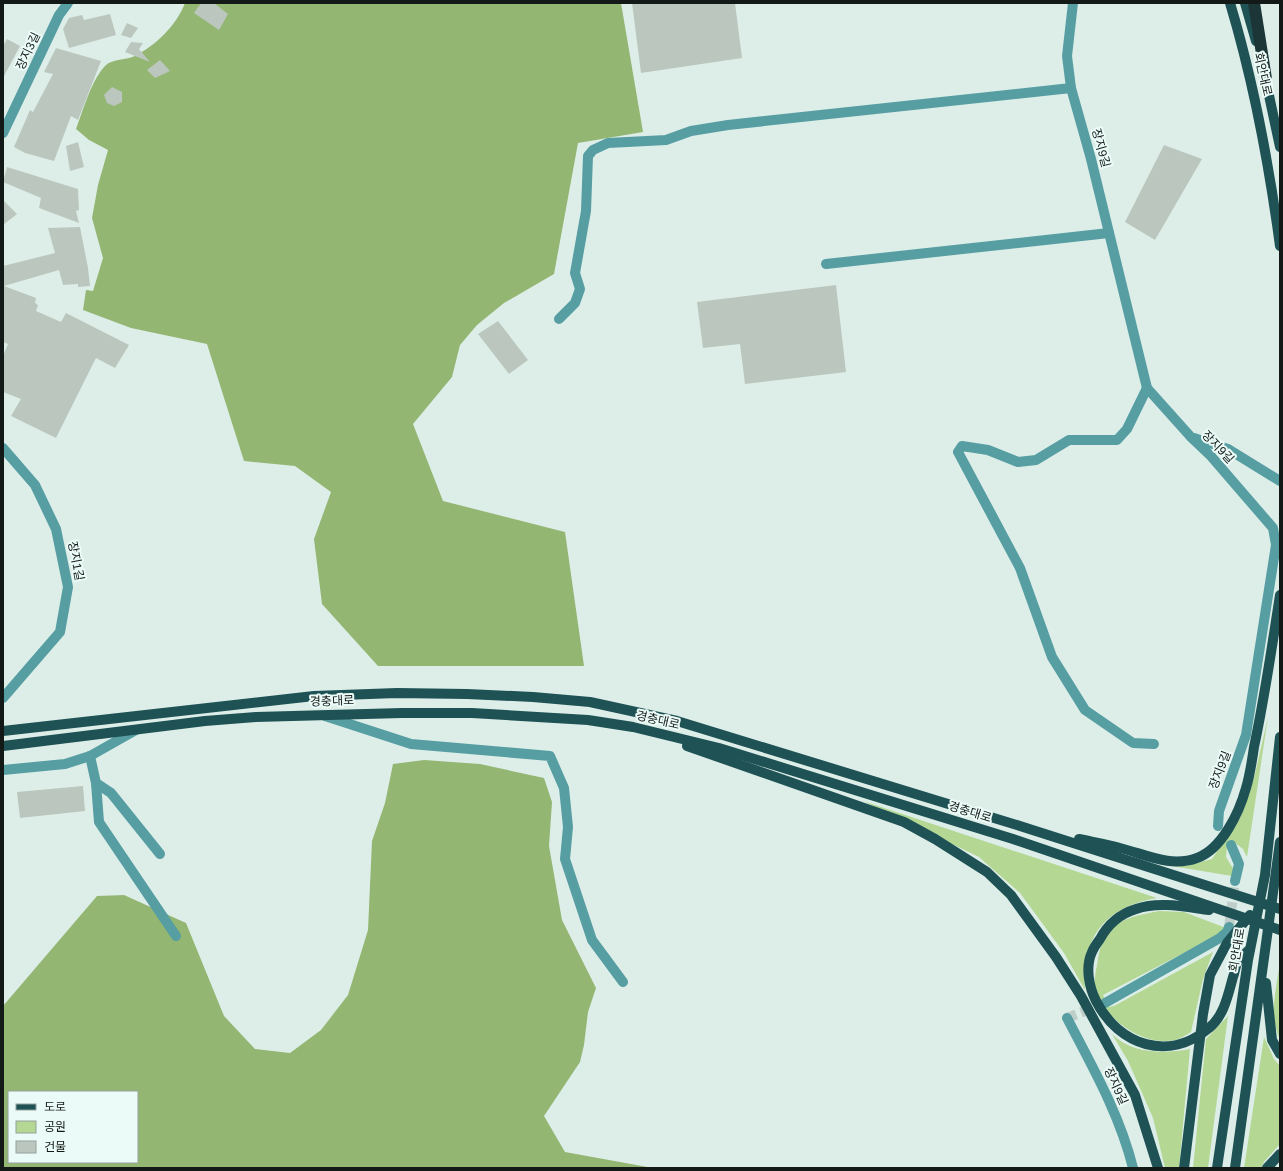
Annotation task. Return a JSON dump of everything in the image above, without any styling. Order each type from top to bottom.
[{"type":"highway","points":[[1254,3],[1266,79]]},
{"type":"main road","name":"회안대로","points":[[1230,3],[1242,41],[1260,120],[1272,185],[1280,246]]},
{"type":"main road","name":"회안대로","points":[[1245,3],[1266,79],[1280,147]]},
{"type":"main road","points":[[1020,826],[1121,848],[1161,861],[1179,861],[1196,858],[1210,851],[1221,838],[1236,813],[1246,789],[1263,708],[1280,595]]},
{"type":"main road","name":"경충대로","points":[[3,731],[314,696],[397,693],[540,697],[590,702],[676,721],[1020,826],[1280,909]]},
{"type":"main road","name":"경충대로","points":[[3,746],[212,720],[321,714],[472,713],[588,720],[633,727],[719,748],[1013,839],[1149,884],[1280,930]]},
{"type":"main road","points":[[633,727],[904,822],[935,839],[987,872],[1011,895],[1056,957],[1081,996],[1135,1095],[1158,1168]]},
{"type":"main road","name":"회안대로","points":[[1217,1168],[1250,948],[1265,875],[1280,737]]},
{"type":"main road","points":[[1235,1168],[1278,873],[1280,842]]},
{"type":"main road","points":[[1184,1168],[1194,1078],[1210,975],[1227,943],[1253,911],[1280,892]]},
{"type":"main road","points":[[1224,911],[1166,905],[1137,908],[1119,916],[1104,931],[1092,953],[1089,973],[1090,990],[1102,1013],[1126,1038],[1141,1044],[1158,1046],[1181,1045],[1209,1028],[1221,1016],[1237,963],[1250,948]]},
{"type":"main road","points":[[1264,967],[1272,1040],[1280,1054]]},
{"type":"main road","points":[[1267,1168],[1280,1154]]},
{"type":"street","name":"장지3길","points":[[3,133],[59,15],[68,3]]},
{"type":"street","name":"장지9길","points":[[1073,3],[1067,56],[1071,88],[1109,232],[1147,388],[1190,436],[1210,455],[1273,528],[1276,536],[1276,545],[1246,734],[1219,811],[1218,826]]},
{"type":"street","points":[[559,319],[575,302],[580,289],[575,273],[586,211],[588,156],[593,150],[608,143],[666,140],[691,131],[728,125],[1071,88]]},
{"type":"street","points":[[826,264],[1109,232]]},
{"type":"street","points":[[1147,388],[1127,429],[1117,440],[1069,440],[1036,460],[1018,462],[988,450],[962,446],[958,452],[1020,568],[1052,657],[1085,710],[1133,743],[1154,744]]},
{"type":"street","points":[[1190,436],[1228,450],[1280,481]]},
{"type":"street","name":"장지1길","points":[[3,448],[36,485],[56,529],[68,587],[60,632],[3,698]]},
{"type":"street","points":[[321,714],[411,744],[550,756],[564,788],[568,827],[565,858],[592,940],[623,982]]},
{"type":"street","points":[[3,770],[65,764],[90,756],[136,730]]},
{"type":"street","points":[[90,756],[96,784],[99,822],[176,936]]},
{"type":"street","points":[[96,784],[111,793],[160,854]]},
{"type":"street","points":[[1231,845],[1238,864],[1235,881]]},
{"type":"street","points":[[1105,1002],[1220,938],[1227,932],[1229,927]]},
{"type":"street","name":"장지9길","points":[[1067,1018],[1115,1115],[1129,1150],[1133,1168]]},
{"type":"green space","points":[[185,3],[621,3],[643,132],[578,143],[554,274],[504,303],[477,325],[460,345],[452,377],[413,424],[443,501],[565,532],[584,666],[378,666],[322,604],[314,539],[331,492],[295,466],[244,461],[207,344],[131,328],[83,310],[86,290],[93,291],[103,258],[92,218],[98,185],[108,150],[89,140],[76,129],[92,86],[106,65],[143,52],[171,27]]},
{"type":"green space","points":[[1268,717],[1247,857],[1243,849],[1235,843],[1227,847],[1226,857],[1234,870],[1232,876],[1166,865],[1187,866],[1212,859],[1240,818],[1255,774]]},
{"type":"green space","points":[[424,760],[480,764],[544,778],[552,802],[549,846],[562,920],[596,988],[588,1012],[584,1045],[580,1062],[544,1116],[565,1152],[653,1168],[3,1168],[3,1006],[97,896],[124,895],[186,923],[224,1016],[255,1049],[290,1053],[321,1030],[348,995],[368,930],[372,841],[385,803],[393,764]]},
{"type":"green space","points":[[863,801],[1157,898],[1139,902],[1123,909],[1110,917],[1100,928],[1092,940],[1087,955],[1085,990],[1064,953],[1020,893],[979,857]]},
{"type":"green space","points":[[1159,911],[1184,912],[1226,928],[1222,933],[1103,995],[1109,1007],[1114,1006],[1213,952],[1203,979],[1191,1032],[1175,1040],[1162,1041],[1149,1039],[1124,1027],[1105,1007],[1098,996],[1095,984],[1095,975],[1100,949],[1108,932],[1126,919]]},
{"type":"green space","points":[[1280,961],[1280,1039],[1276,1030],[1274,1001]]},
{"type":"green space","points":[[1228,1016],[1208,1168],[1193,1168],[1206,1039]]},
{"type":"green space","points":[[1112,1034],[1120,1041],[1139,1049],[1149,1051],[1170,1052],[1190,1049],[1179,1168],[1165,1168],[1153,1118],[1128,1061]]},
{"type":"green space","points":[[1264,1037],[1274,1059],[1280,1066],[1280,1144],[1264,1162],[1261,1168],[1244,1168]]},
{"type":"building","points":[[201,3],[214,3],[228,14],[219,30],[194,13]]},
{"type":"building","points":[[632,3],[735,3],[742,58],[641,73]]},
{"type":"building","points":[[110,14],[116,35],[69,48],[63,29],[69,18],[82,15],[84,20]]},
{"type":"building","points":[[127,23],[138,28],[131,38],[121,35]]},
{"type":"building","points":[[7,39],[20,46],[3,78],[3,46]]},
{"type":"building","points":[[131,42],[143,43],[139,49],[150,62],[125,52]]},
{"type":"building","points":[[56,48],[101,61],[78,120],[71,116],[54,161],[25,153],[14,147],[30,110],[33,112],[53,74],[44,72]]},
{"type":"building","points":[[160,60],[170,71],[155,78],[147,70]]},
{"type":"building","points":[[112,87],[122,92],[122,102],[114,106],[107,103],[104,95]]},
{"type":"building","points":[[78,142],[84,167],[70,171],[66,146]]},
{"type":"building","points":[[1164,145],[1202,159],[1155,240],[1125,222]]},
{"type":"building","points":[[7,167],[78,189],[79,210],[76,211],[79,223],[39,208],[41,198],[3,182]]},
{"type":"building","points":[[3,200],[17,214],[3,225]]},
{"type":"building","points":[[80,227],[90,286],[78,287],[78,284],[63,285],[59,270],[4,286],[36,298],[35,303],[38,305],[36,311],[61,322],[66,313],[129,345],[115,368],[96,358],[56,438],[11,416],[21,399],[3,392],[3,356],[8,344],[3,342],[3,266],[55,253],[48,228]]},
{"type":"building","points":[[836,285],[846,372],[745,384],[740,344],[703,348],[697,302]]},
{"type":"building","points":[[498,321],[528,360],[509,374],[478,334]]},
{"type":"building","points":[[83,786],[85,811],[20,818],[17,792]]},
{"type":"tunnel","points":[[1229,927],[1235,881]]},
{"type":"tunnel","points":[[1067,1018],[1105,1003]]}]
